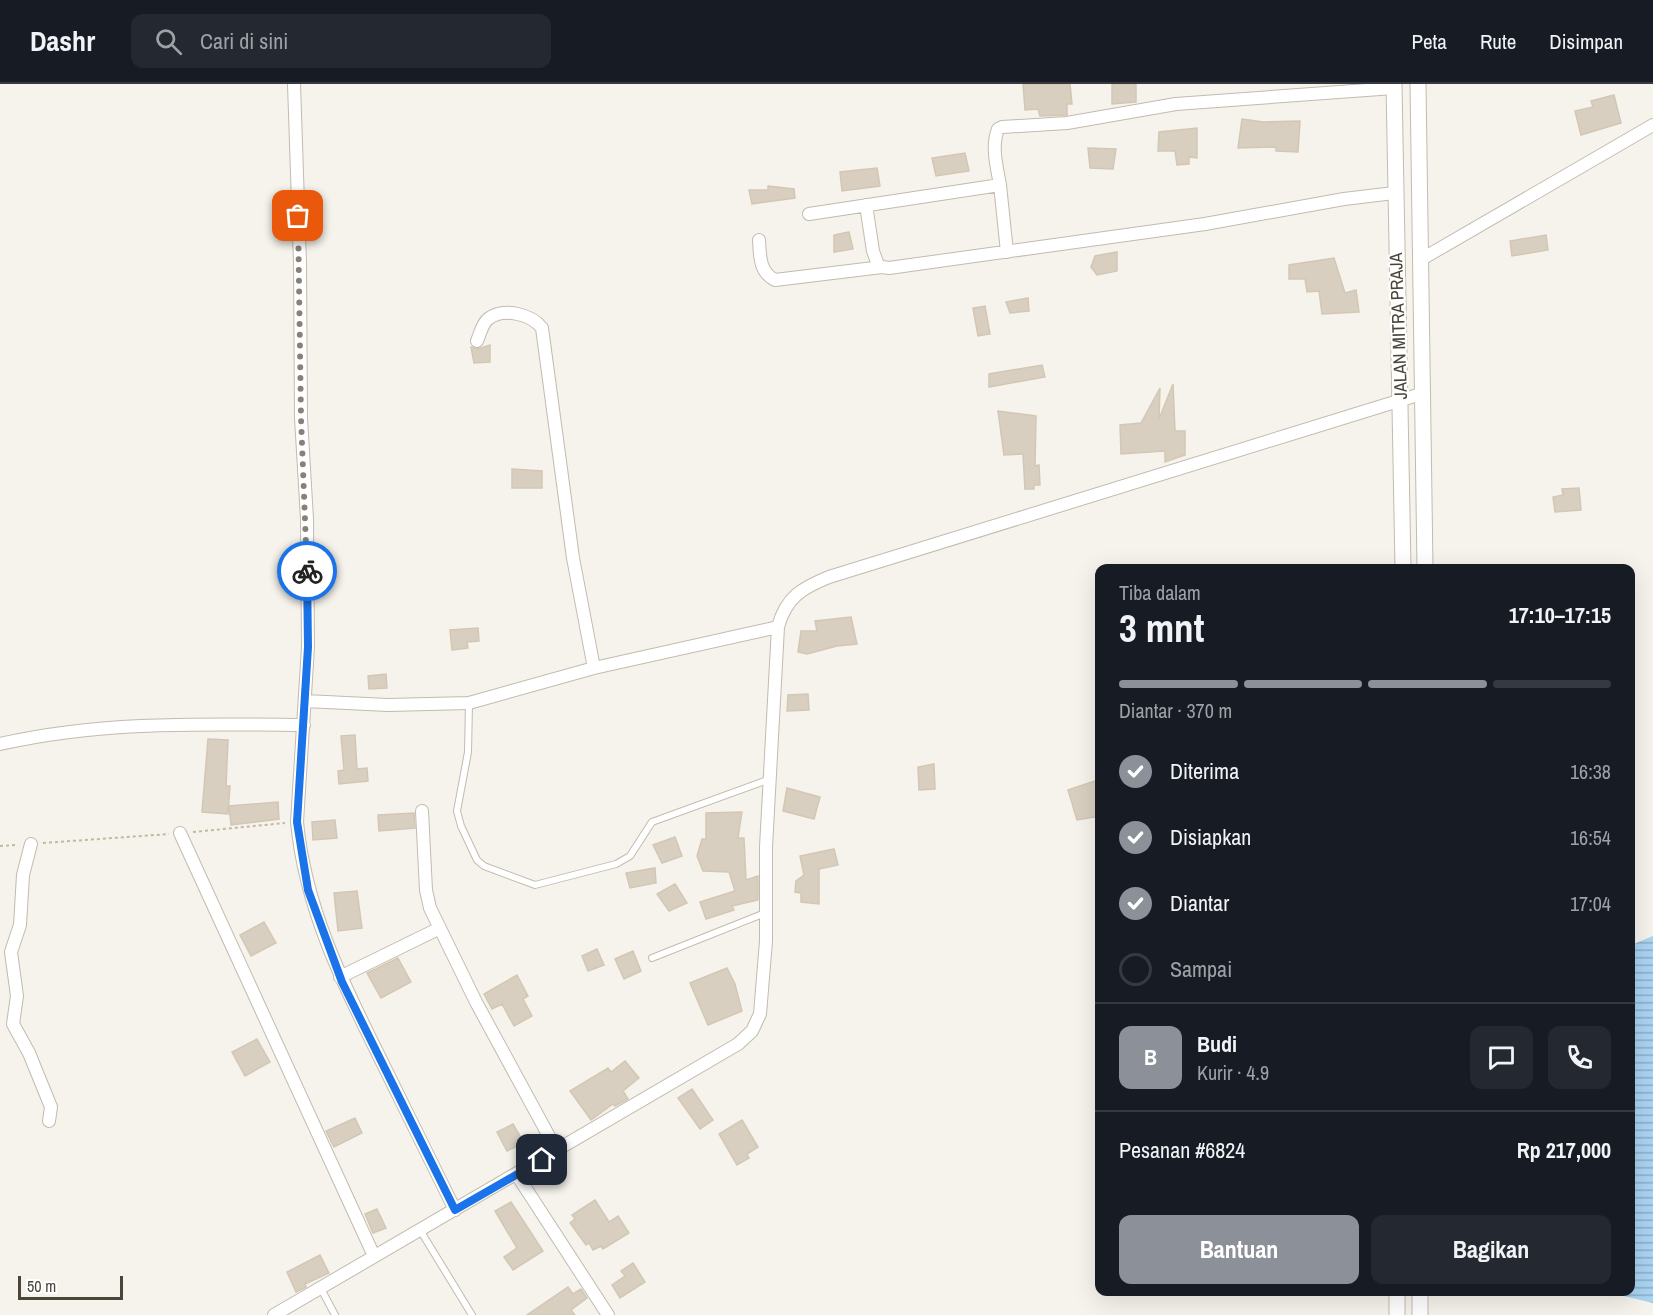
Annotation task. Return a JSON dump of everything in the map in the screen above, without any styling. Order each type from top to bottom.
[{"type":"street","points":[[294,84],[300,263],[301,418],[307,519],[308,647],[297,822],[308,890],[340,977],[455,1210]]},
{"type":"street","name":"JALAN MITRA PRAJA","points":[[1418,84],[1425,564]]},
{"type":"street","points":[[1007,252],[995,156],[995,137],[998,129],[1002,127],[1067,123],[1176,104],[1394,86]]},
{"type":"street","name":"JALAN MITRA PRAJA","points":[[1394,86],[1403,564]]},
{"type":"street","points":[[1420,260],[1653,125]]},
{"type":"street","points":[[809,214],[1000,185]]},
{"type":"street","points":[[759,240],[762,266],[765,273],[775,280],[1007,252],[1395,193]]},
{"type":"street","points":[[866,205],[874,259],[882,267]]},
{"type":"street","points":[[477,341],[485,322],[490,317],[502,314],[525,314],[542,328],[572,547],[594,668]]},
{"type":"street","points":[[274,1315],[517,1175],[747,1037],[757,1023],[760,1014],[766,941],[770,779],[778,627],[782,613],[795,594],[829,578],[1424,393]]},
{"type":"street","points":[[305,701],[388,705],[469,703],[594,668],[778,627]]},
{"type":"street","points":[[0,744],[91,728],[173,724],[304,725]]},
{"type":"street","points":[[422,811],[426,890],[438,929],[557,1151]]},
{"type":"street","points":[[180,833],[374,1256]]},
{"type":"street","points":[[31,844],[23,875],[20,925],[11,952],[17,996],[13,1024],[29,1053],[51,1107],[49,1121]]},
{"type":"street","points":[[340,977],[438,929]]},
{"type":"street","points":[[517,1175],[608,1315]]},
{"type":"street","points":[[1397,1296],[1397,1315]]},
{"type":"street","points":[[1419,1296],[1420,1315]]},
{"type":"lane","points":[[469,703],[468,752],[457,811],[461,826],[477,860],[484,866],[535,885],[616,864],[630,856],[652,822],[770,779]]},
{"type":"lane","points":[[652,958],[765,913]]},
{"type":"lane","points":[[420,1230],[472,1315]]},
{"type":"lane","points":[[320,1287],[335,1315]]},
{"type":"path","points":[[0,846],[297,822]]},
{"type":"water","points":[[1653,936],[1653,1303],[1624,1296],[1635,1296],[1635,943]]},
{"type":"building","points":[[1023,84],[1070,84],[1072,104],[1067,104],[1067,115],[1040,116],[1038,109],[1025,110]]},
{"type":"building","points":[[1112,84],[1136,84],[1136,102],[1112,104]]},
{"type":"building","points":[[1614,95],[1621,123],[1581,135],[1575,111],[1593,107],[1591,101]]},
{"type":"building","points":[[1242,119],[1263,122],[1300,121],[1298,152],[1276,151],[1276,147],[1238,148]]},
{"type":"building","points":[[1197,128],[1197,158],[1189,157],[1189,164],[1177,165],[1175,151],[1158,151],[1159,132]]},
{"type":"building","points":[[1088,148],[1116,149],[1113,169],[1090,168]]},
{"type":"building","points":[[965,153],[969,171],[936,176],[932,158]]},
{"type":"building","points":[[877,168],[880,186],[842,191],[840,172]]},
{"type":"building","points":[[768,186],[794,189],[795,198],[752,204],[749,190],[768,190]]},
{"type":"building","points":[[849,232],[853,249],[834,252],[834,235]]},
{"type":"building","points":[[1546,235],[1548,250],[1512,256],[1510,241]]},
{"type":"building","points":[[1117,252],[1117,271],[1097,275],[1091,267],[1095,256]]},
{"type":"building","points":[[1334,258],[1345,293],[1356,290],[1359,312],[1322,314],[1319,291],[1307,292],[1305,279],[1289,279],[1289,265]]},
{"type":"building","points":[[1028,298],[1029,311],[1010,313],[1006,302]]},
{"type":"building","points":[[985,306],[990,334],[978,336],[973,308]]},
{"type":"building","points":[[490,345],[490,362],[474,363],[471,347],[478,349]]},
{"type":"building","points":[[1042,365],[1045,377],[989,387],[989,374]]},
{"type":"building","points":[[1173,384],[1175,431],[1185,431],[1185,455],[1165,462],[1165,451],[1121,454],[1120,425],[1141,423],[1160,388],[1159,419]]},
{"type":"building","points":[[998,411],[1036,416],[1035,466],[1039,465],[1040,485],[1034,485],[1034,489],[1025,489],[1023,454],[1004,455]]},
{"type":"building","points":[[512,469],[542,471],[542,488],[512,488]]},
{"type":"building","points":[[1579,488],[1581,510],[1555,512],[1553,497],[1563,495],[1562,489]]},
{"type":"building","points":[[851,617],[857,644],[837,646],[807,654],[798,652],[801,631],[817,631],[815,621]]},
{"type":"building","points":[[478,628],[479,641],[467,642],[468,648],[452,650],[450,630]]},
{"type":"building","points":[[386,674],[387,688],[369,689],[368,676]]},
{"type":"building","points":[[808,694],[809,710],[787,711],[788,695]]},
{"type":"building","points":[[355,735],[357,769],[367,768],[368,781],[339,784],[338,771],[344,770],[341,736]]},
{"type":"building","points":[[208,739],[228,740],[226,786],[230,786],[228,814],[202,812]]},
{"type":"building","points":[[934,764],[935,789],[919,790],[918,767]]},
{"type":"building","points":[[1095,781],[1095,817],[1077,820],[1068,790]]},
{"type":"building","points":[[787,788],[820,797],[814,819],[783,811]]},
{"type":"building","points":[[278,802],[279,819],[231,825],[229,806]]},
{"type":"building","points":[[742,812],[738,838],[744,838],[746,880],[758,876],[758,900],[732,906],[734,910],[706,919],[700,902],[735,891],[729,872],[703,871],[697,856],[702,839],[706,839],[706,813]]},
{"type":"building","points":[[414,813],[415,828],[379,831],[378,815]]},
{"type":"building","points":[[335,820],[337,838],[313,840],[312,822]]},
{"type":"building","points":[[675,837],[682,856],[662,863],[653,845]]},
{"type":"building","points":[[834,849],[838,865],[819,869],[819,904],[801,902],[801,893],[795,892],[796,881],[804,875],[800,856]]},
{"type":"building","points":[[655,868],[656,883],[630,888],[626,873]]},
{"type":"building","points":[[675,884],[687,903],[669,911],[657,894]]},
{"type":"building","points":[[357,891],[362,928],[338,931],[334,893]]},
{"type":"building","points":[[264,922],[276,943],[251,956],[240,935]]},
{"type":"building","points":[[597,949],[604,965],[588,971],[582,956]]},
{"type":"building","points":[[633,951],[641,971],[624,979],[615,959]]},
{"type":"building","points":[[398,958],[411,982],[381,998],[367,973]]},
{"type":"building","points":[[727,968],[735,984],[742,1011],[708,1025],[690,983]]},
{"type":"building","points":[[517,975],[528,996],[523,999],[532,1016],[514,1026],[502,1004],[492,1009],[484,994]]},
{"type":"building","points":[[257,1039],[270,1062],[245,1076],[232,1052]]},
{"type":"building","points":[[625,1061],[639,1078],[623,1091],[628,1099],[615,1106],[613,1104],[591,1120],[570,1091],[608,1068],[611,1072]]},
{"type":"building","points":[[692,1089],[713,1120],[700,1129],[678,1098]]},
{"type":"building","points":[[355,1118],[362,1133],[334,1147],[326,1131]]},
{"type":"building","points":[[742,1120],[758,1147],[747,1154],[749,1158],[737,1165],[719,1134]]},
{"type":"building","points":[[513,1124],[524,1143],[507,1151],[497,1132]]},
{"type":"building","points":[[595,1200],[609,1222],[618,1216],[629,1233],[603,1249],[601,1246],[593,1250],[589,1243],[586,1245],[570,1223],[575,1219],[572,1215]]},
{"type":"building","points":[[511,1202],[543,1251],[513,1270],[504,1257],[517,1248],[495,1211]]},
{"type":"building","points":[[377,1209],[386,1228],[373,1233],[365,1214]]},
{"type":"building","points":[[320,1255],[329,1273],[305,1284],[306,1287],[296,1292],[287,1272]]},
{"type":"building","points":[[633,1263],[645,1282],[620,1298],[612,1285],[625,1276],[621,1271]]},
{"type":"building","points":[[568,1287],[573,1294],[581,1289],[587,1298],[571,1310],[575,1315],[527,1315]]},
{"type":"way so far","points":[[298,216],[299,344],[307,519],[307,571]]},
{"type":"route","points":[[307,571],[308,647],[304,740],[297,822],[308,890],[342,982],[455,1210],[542,1160]]}]
